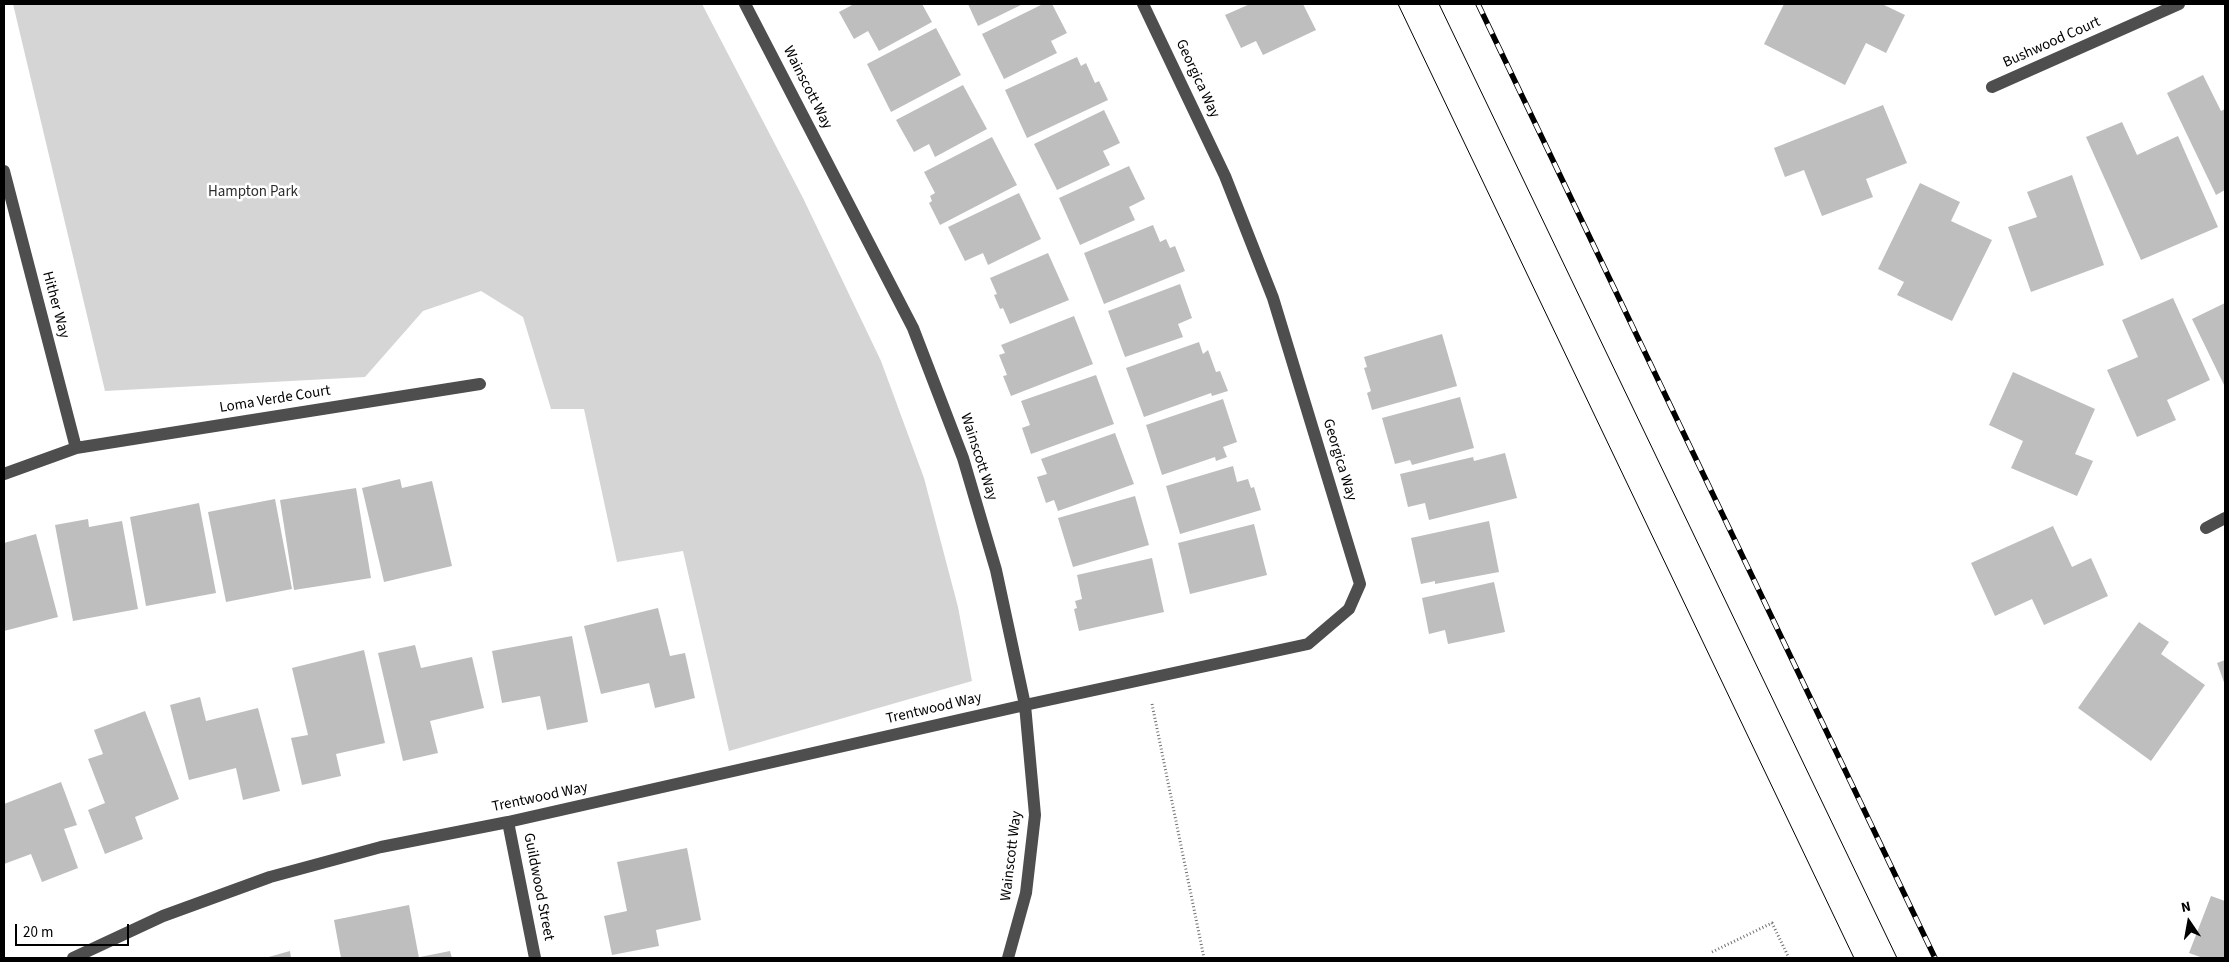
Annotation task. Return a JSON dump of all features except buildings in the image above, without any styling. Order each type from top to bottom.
[{"type":"street","name":"Wainscott Way","points":[[745,4],[914,328],[963,458],[996,570],[1024,705],[1035,816],[1026,893],[1008,958]]},
{"type":"street","name":"Georgica Way","points":[[1024,705],[1308,644],[1349,609],[1360,584],[1273,298],[1225,176],[1143,4]]},
{"type":"street","name":"Bushwood Court","points":[[1992,87],[2179,4]]},
{"type":"street","name":"Hither Way","points":[[4,171],[76,448]]},
{"type":"street","name":"Loma Verde Court","points":[[4,474],[76,448],[480,384]]},
{"type":"street","points":[[2206,528],[2225,518]]},
{"type":"street","name":"Trentwood Way","points":[[73,958],[163,916],[270,877],[381,847],[508,822],[714,777],[1024,705]]},
{"type":"street","name":"Guildwood Street","points":[[508,822],[536,958]]},
{"type":"path","points":[[1146,679],[1204,958]]},
{"type":"path","points":[[1712,952],[1772,923],[1788,958]]},
{"type":"green space","name":"Hampton Park","points":[[13,4],[702,4],[803,198],[881,361],[924,478],[958,607],[972,681],[729,751],[683,551],[617,562],[584,409],[551,409],[523,317],[481,291],[423,311],[365,377],[105,391]]},
{"type":"tram line","points":[[1398,4],[1854,958]]},
{"type":"tram line","points":[[1439,4],[1897,958]]},
{"type":"railway","points":[[1478,4],[1935,958]]}]
